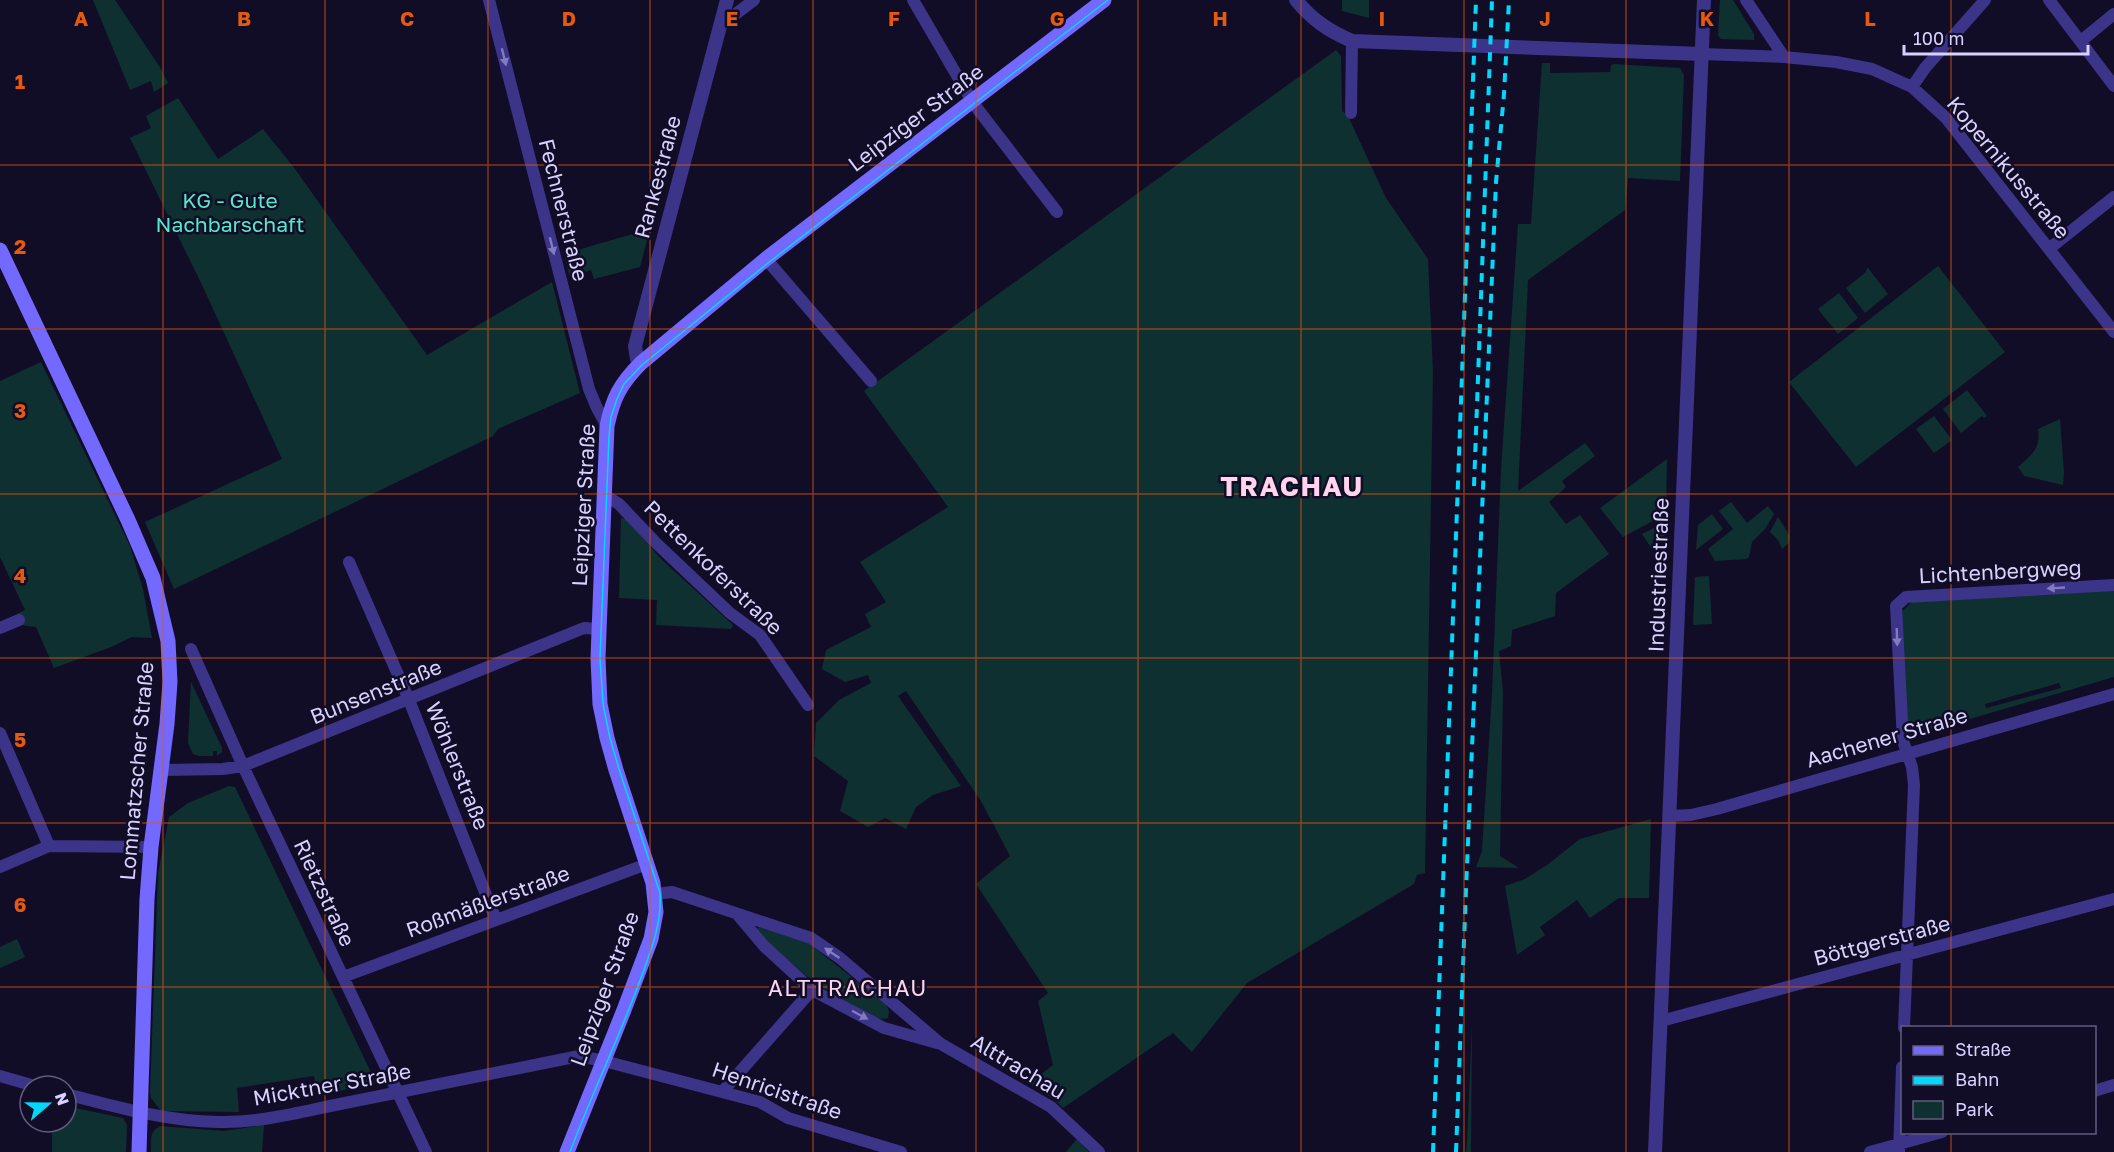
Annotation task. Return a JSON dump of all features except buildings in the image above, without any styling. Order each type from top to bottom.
[{"type":"main road","name":"Leipziger Straße","points":[[567,1152],[651,939],[656,912],[656,894],[607,738],[600,704],[598,658],[607,426],[618,389],[641,363],[766,260],[1104,0]]},
{"type":"main road","name":"Lommatzscher Straße","points":[[0,250],[128,520],[153,578],[168,641],[170,682],[147,899],[139,1152]]},
{"type":"street","name":"Fechnerstraße","points":[[489,0],[589,389],[607,426]]},
{"type":"street","name":"Rankestraße","points":[[641,363],[637,359],[635,346],[727,0]]},
{"type":"street","points":[[720,26],[754,0]]},
{"type":"street","points":[[914,0],[972,102],[1057,212]]},
{"type":"street","points":[[1296,0],[1329,31],[1352,41],[1702,54]]},
{"type":"street","name":"Industriestraße","points":[[1654,1152],[1704,0]]},
{"type":"street","points":[[1746,0],[1784,57]]},
{"type":"street","points":[[1912,87],[1925,68],[1985,0]]},
{"type":"street","points":[[2049,0],[2114,86]]},
{"type":"street","points":[[2081,41],[2114,14]]},
{"type":"street","points":[[1351,113],[1352,41]]},
{"type":"street","name":"Kopernikusstraße","points":[[1702,54],[1784,57],[1836,62],[1872,69],[1912,87],[1946,118],[2114,332]]},
{"type":"street","points":[[2050,248],[2114,197]]},
{"type":"street","points":[[766,260],[871,381]]},
{"type":"street","name":"Pettenkoferstraße","points":[[604,495],[619,504],[721,605],[760,635],[808,705]]},
{"type":"street","name":"Wöhlerstraße","points":[[349,562],[409,700],[496,920]]},
{"type":"street","name":"Lichtenbergweg","points":[[1907,753],[1898,663],[1896,606],[1900,601],[1906,597],[2114,585]]},
{"type":"street","points":[[0,628],[19,620]]},
{"type":"street","name":"Bunsenstraße","points":[[162,770],[223,769],[243,766],[584,628],[599,629]]},
{"type":"street","name":"Rietzstraße","points":[[191,649],[243,766],[426,1152]]},
{"type":"street","name":"Aachener Straße","points":[[1670,816],[1691,815],[1716,809],[2114,694]]},
{"type":"street","points":[[0,732],[49,846]]},
{"type":"street","points":[[1904,1026],[1914,784],[1912,766],[1907,753]]},
{"type":"street","points":[[0,867],[49,846],[151,847]]},
{"type":"street","name":"Roßmäßlerstraße","points":[[343,977],[647,864]]},
{"type":"street","name":"Alttrachau","points":[[656,894],[672,892],[811,938],[840,958],[941,1044],[1051,1107],[1098,1150]]},
{"type":"street","name":"Böttgerstraße","points":[[1660,1021],[2114,899]]},
{"type":"street","name":"Alttrachau","points":[[736,913],[764,946],[812,990],[884,1028],[941,1044]]},
{"type":"street","points":[[723,1091],[812,990]]},
{"type":"street","name":"Micktner Straße","points":[[78,1098],[181,1120],[221,1122],[283,1115],[579,1056],[604,1060]]},
{"type":"street","name":"Henricistraße","points":[[604,1060],[760,1102],[788,1118],[901,1152]]},
{"type":"street","points":[[0,1076],[18,1081]]},
{"type":"street","points":[[2096,1090],[2114,1085]]},
{"type":"street","points":[[1899,1148],[1901,1094]]},
{"type":"street","points":[[1870,1152],[1899,1148],[1937,1134]]},
{"type":"green space","points":[[93,0],[115,0],[168,83],[154,92],[151,81],[130,90]]},
{"type":"green space","points":[[1342,0],[1369,0],[1369,18],[1342,11]]},
{"type":"green space","points":[[1720,0],[1733,0],[1754,34],[1754,40],[1721,39],[1718,35]]},
{"type":"green space","points":[[1336,50],[1341,56],[1342,111],[1348,116],[1386,198],[1428,259],[1433,373],[1425,873],[1417,875],[1414,884],[1247,983],[1192,1052],[1173,1033],[1063,1108],[1029,1083],[1053,1065],[1038,1001],[1048,993],[976,884],[1010,856],[981,801],[906,691],[898,696],[961,786],[933,795],[916,807],[906,829],[885,818],[868,827],[840,811],[848,781],[814,756],[816,723],[839,700],[871,683],[868,675],[845,682],[822,669],[826,650],[871,627],[865,614],[886,602],[860,562],[948,507],[864,391]]},
{"type":"green space","points":[[1542,63],[1550,63],[1550,73],[1610,72],[1611,65],[1614,64],[1680,68],[1684,75],[1680,181],[1628,178],[1625,210],[1528,280],[1518,491],[1585,443],[1595,456],[1562,481],[1566,487],[1549,502],[1566,524],[1580,515],[1609,554],[1556,593],[1555,616],[1512,630],[1511,646],[1499,651],[1503,692],[1500,856],[1519,868],[1476,867],[1482,851],[1492,694],[1501,470],[1518,224],[1531,224]]},
{"type":"green space","name":"KG - Gute Nachbarschaft","points":[[178,98],[218,159],[263,129],[295,169],[427,355],[552,282],[580,393],[498,429],[493,436],[174,589],[145,522],[282,459],[203,287],[130,138],[151,128],[146,116]]},
{"type":"green space","points":[[650,229],[640,267],[594,279],[591,270],[570,277],[564,254]]},
{"type":"green space","points":[[1938,266],[2005,352],[1856,467],[1789,382]]},
{"type":"green space","points":[[1868,268],[1888,294],[1865,313],[1846,288]]},
{"type":"green space","points":[[1839,293],[1858,318],[1838,334],[1818,309]]},
{"type":"green space","points":[[41,362],[130,546],[143,589],[152,638],[132,637],[54,668],[36,627],[21,625],[17,614],[25,610],[0,557],[0,381]]},
{"type":"green space","points":[[1967,390],[1987,416],[1984,418],[1982,416],[1961,433],[1943,409]]},
{"type":"green space","points":[[1934,416],[1952,440],[1934,453],[1916,429]]},
{"type":"green space","points":[[2060,419],[2063,485],[2024,476],[2018,467],[2037,446],[2038,429]]},
{"type":"green space","points":[[1667,459],[1666,514],[1623,537],[1600,508]]},
{"type":"green space","points":[[1731,502],[1747,523],[1768,506],[1774,514],[1765,529],[1752,542],[1749,557],[1715,561],[1708,549],[1733,529],[1719,511]]},
{"type":"green space","points":[[1712,514],[1723,529],[1696,550],[1698,525]]},
{"type":"green space","points":[[1778,517],[1790,536],[1788,544],[1782,549],[1778,540],[1770,532]]},
{"type":"green space","points":[[621,518],[627,519],[660,558],[733,625],[731,629],[656,625],[657,600],[619,598]]},
{"type":"green space","points":[[1665,522],[1664,538],[1653,539],[1652,549],[1642,534]]},
{"type":"green space","points":[[1709,576],[1712,624],[1693,625],[1695,577]]},
{"type":"green space","points":[[2114,589],[2114,677],[1908,737],[1899,614],[1914,600]],"holes":[[[2059,683],[2061,688],[1986,708],[1985,704]]]},
{"type":"green space","points":[[191,682],[222,748],[222,752],[217,756],[217,751],[213,751],[213,756],[193,754],[188,743]]},
{"type":"green space","points":[[229,786],[235,787],[376,1083],[317,1096],[314,1076],[237,1088],[239,1112],[161,1111],[151,1098],[150,1092],[158,874],[169,817],[188,803]]},
{"type":"green space","points":[[1651,819],[1649,898],[1619,898],[1590,918],[1577,900],[1540,927],[1545,935],[1517,955],[1505,886],[1525,879],[1580,839]]},
{"type":"green space","points":[[759,927],[808,943],[885,1003],[889,1011],[888,1018],[875,1018],[816,984],[758,934],[756,930]]},
{"type":"green space","points":[[17,939],[25,957],[0,968],[0,947]]},
{"type":"green space","points":[[1472,1025],[1471,1152],[1466,1152],[1467,1141]]},
{"type":"green space","points":[[78,1109],[123,1118],[127,1125],[126,1152],[52,1152],[52,1134],[78,1134]]},
{"type":"green space","points":[[264,1125],[262,1152],[151,1152],[152,1134],[160,1126],[224,1131]]},
{"type":"green space","points":[[1077,1139],[1089,1152],[1066,1152]]},
{"type":"tram line","points":[[570,1152],[630,1007],[654,941],[660,905],[660,893],[619,769],[603,704],[600,658],[609,437],[611,417],[624,384],[642,365],[768,263],[1108,0]]},
{"type":"railway","points":[[1433,1152],[1476,0]]},
{"type":"railway","points":[[1474,486],[1492,0]]},
{"type":"railway","points":[[1456,1152],[1496,182],[1509,0]]},
{"type":"district","name":"TRACHAU","points":[[1292,487]]},
{"type":"district","name":"ALTTRACHAU","points":[[848,988]]}]
